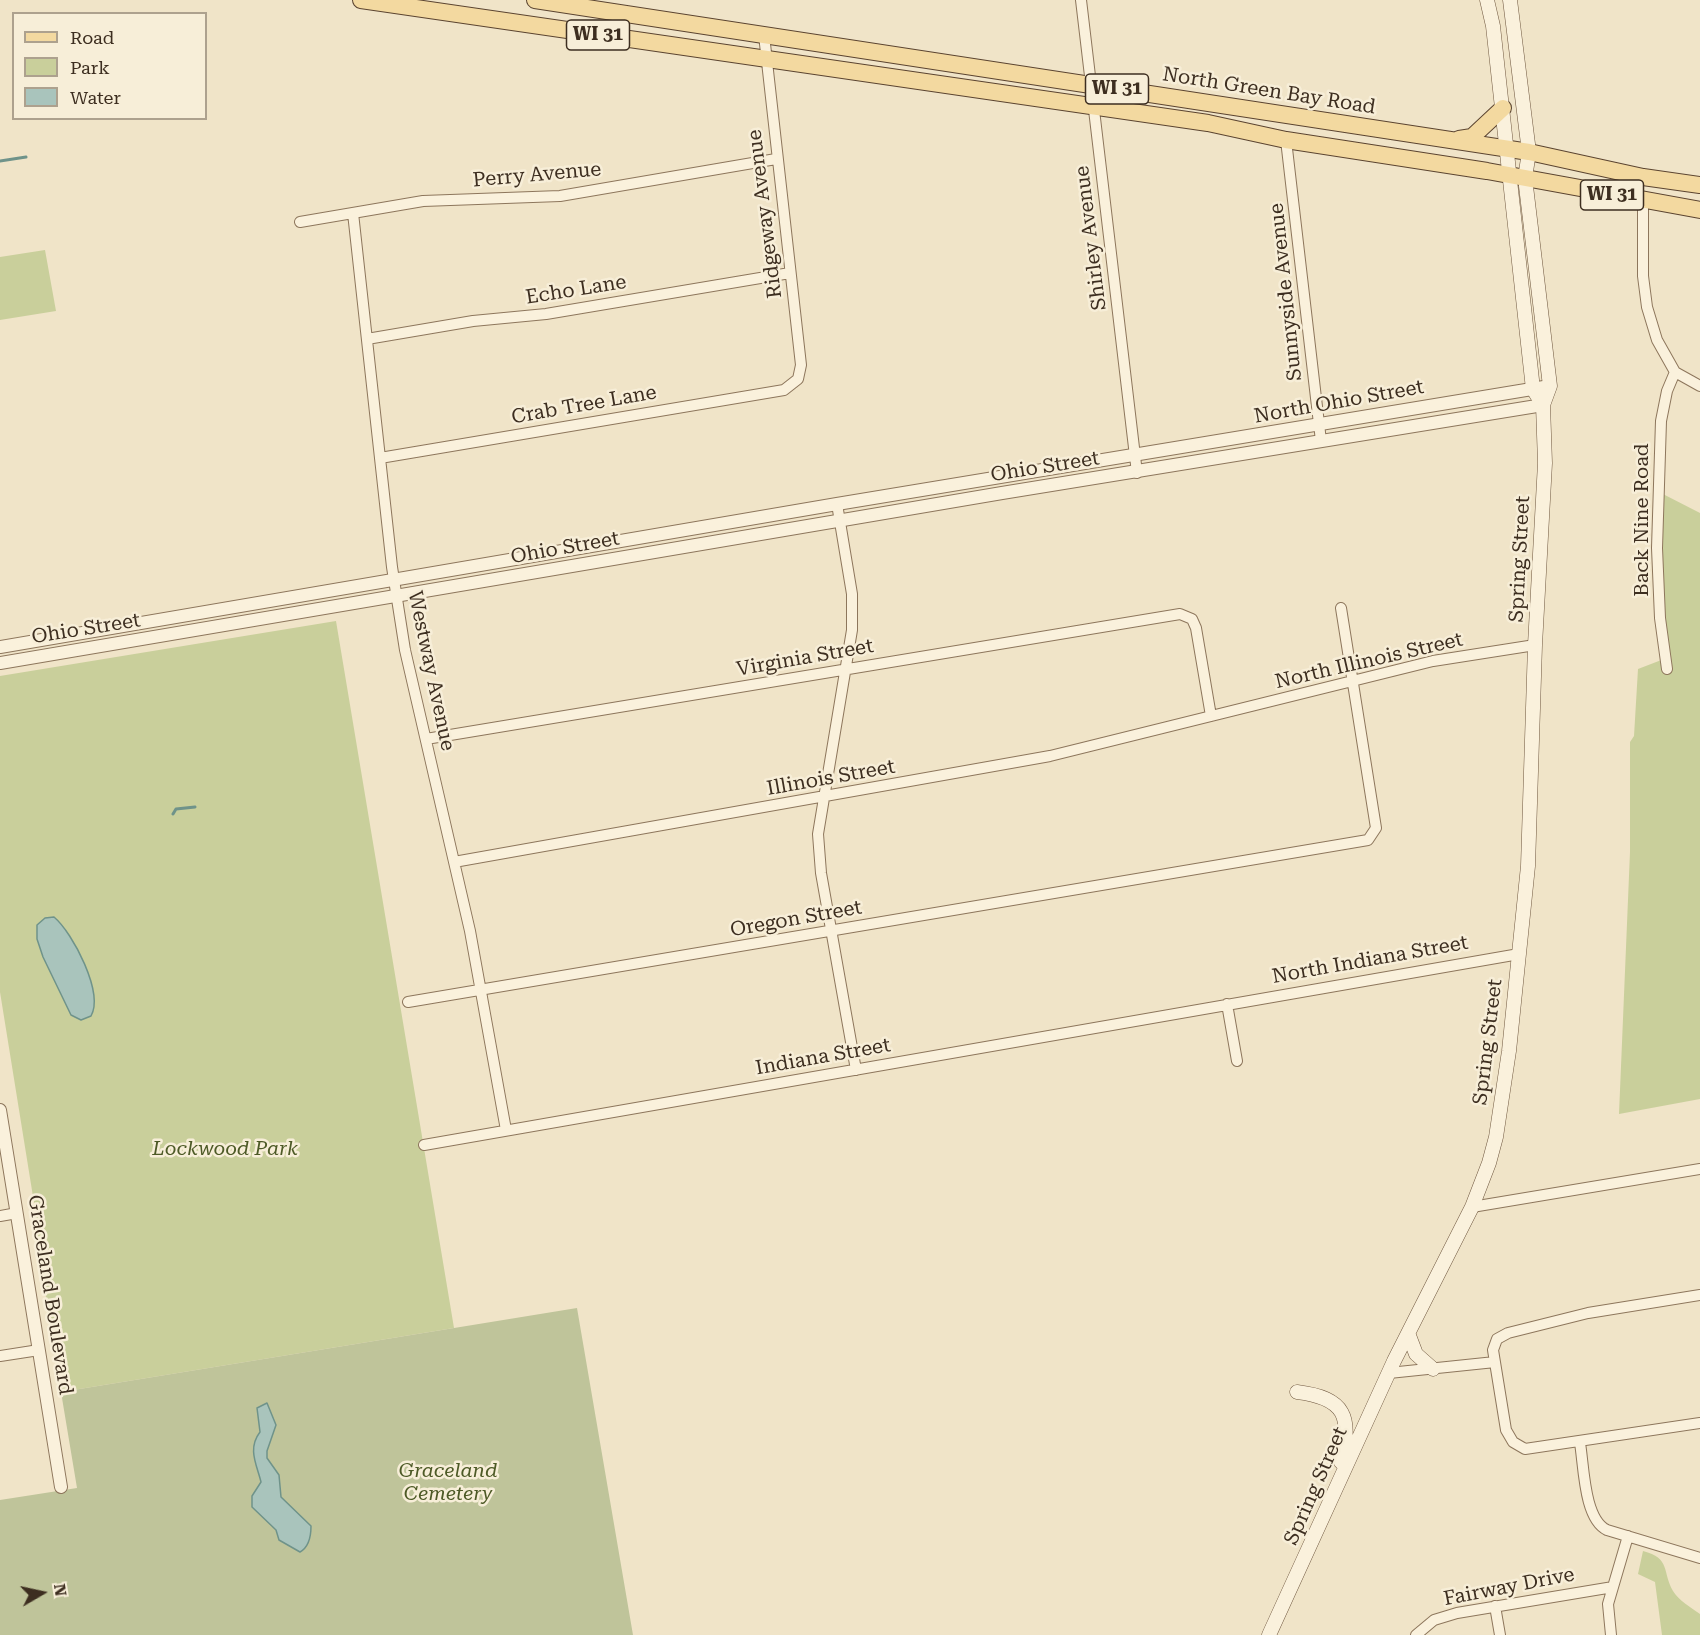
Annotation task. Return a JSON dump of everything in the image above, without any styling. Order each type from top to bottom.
[{"type":"main road","name":"WI 31","points":[[361,0],[1208,123],[1286,140],[1508,175],[1700,210]]},
{"type":"main road","name":"WI 31","points":[[535,0],[764,35]]},
{"type":"main road","points":[[1487,0],[1493,26],[1503,108],[1508,175],[1533,389],[1543,405]]},
{"type":"main road","name":"Spring Street","points":[[1269,1635],[1389,1373],[1472,1207],[1496,1137],[1509,1050],[1528,866],[1535,645],[1545,463],[1543,405],[1550,386],[1525,178],[1529,152],[1510,0]]},
{"type":"main road","name":"North Green Bay Road","points":[[764,35],[1529,152],[1643,177],[1700,185]]},
{"type":"main road","points":[[1450,140],[1472,137],[1503,108]]},
{"type":"main road","points":[[1208,123],[1262,119],[1280,113]]},
{"type":"main road","points":[[1286,140],[1299,134],[1360,127]]},
{"type":"main road","points":[[1408,1333],[1416,1354],[1433,1369]]},
{"type":"main road","points":[[1297,1392],[1331,1400],[1343,1412],[1346,1433],[1336,1487]]},
{"type":"street","name":"Shirley Avenue","points":[[1081,0],[1137,472]]},
{"type":"street","name":"Ridgeway Avenue","points":[[764,35],[776,159],[801,365],[798,379],[792,385]]},
{"type":"street","name":"Sunnyside Avenue","points":[[1286,140],[1321,441]]},
{"type":"street","name":"Perry Avenue","points":[[300,222],[423,201],[561,195],[776,159]]},
{"type":"street","points":[[1643,201],[1643,276],[1647,307],[1657,340],[1675,372],[1700,386]]},
{"type":"street","name":"Westway Avenue","points":[[354,213],[394,581],[405,650],[454,862],[506,1131]]},
{"type":"street","name":"Echo Lane","points":[[367,339],[473,321],[546,314],[790,273]]},
{"type":"street","name":"Back Nine Road","points":[[1667,669],[1660,618],[1657,548],[1661,421],[1667,391],[1675,372]]},
{"type":"street","name":"Crab Tree Lane","points":[[380,458],[784,390],[792,385]]},
{"type":"street","name":"North Ohio Street","points":[[1135,456],[1550,386]]},
{"type":"street","points":[[1480,398],[1483,415]]},
{"type":"street","name":"North Ohio Street","points":[[1137,472],[1543,405]]},
{"type":"street","points":[[1426,407],[1432,423]]},
{"type":"street","name":"Ohio Street","points":[[0,647],[837,504],[1135,456]]},
{"type":"street","name":"Ohio Street","points":[[0,663],[1137,472]]},
{"type":"street","points":[[1025,474],[1027,489]]},
{"type":"street","points":[[931,489],[933,505]]},
{"type":"street","points":[[837,504],[852,612],[845,669],[818,822],[819,854],[856,1070]]},
{"type":"street","points":[[689,530],[691,547]]},
{"type":"street","points":[[556,553],[559,569]]},
{"type":"street","points":[[1341,608],[1352,681]]},
{"type":"street","name":"Virginia Street","points":[[426,739],[1180,614],[1190,618],[1196,628],[1211,716]]},
{"type":"street","points":[[92,632],[95,647]]},
{"type":"street","name":"North Illinois Street","points":[[1211,716],[1433,661],[1535,645]]},
{"type":"street","name":"Oregon Street","points":[[408,1002],[1364,840],[1372,837],[1376,828],[1352,681]]},
{"type":"street","name":"Illinois Street","points":[[454,862],[1050,756],[1211,716]]},
{"type":"street","name":"North Indiana Street","points":[[1227,1004],[1519,954]]},
{"type":"street","points":[[1227,1004],[1237,1061]]},
{"type":"street","name":"Indiana Street","points":[[424,1145],[1227,1004]]},
{"type":"street","name":"Graceland Boulevard","points":[[0,1110],[62,1487]]},
{"type":"street","points":[[1472,1207],[1700,1169]]},
{"type":"street","points":[[0,1216],[17,1213]]},
{"type":"street","points":[[1700,1294],[1588,1313],[1508,1333],[1497,1338],[1494,1344],[1506,1430],[1513,1442],[1532,1450],[1700,1423]]},
{"type":"street","points":[[0,1356],[39,1350]]},
{"type":"street","points":[[1389,1373],[1495,1362]]},
{"type":"street","points":[[1580,1443],[1593,1518],[1602,1527],[1700,1558]]},
{"type":"street","points":[[1611,1635],[1608,1613],[1628,1536]]},
{"type":"street","name":"Fairway Drive","points":[[1416,1635],[1445,1616],[1613,1587]]},
{"type":"street","points":[[1496,1606],[1500,1635]]},
{"type":"green space","points":[[45,250],[56,311],[0,320],[0,257]]},
{"type":"green space","points":[[1659,492],[1700,513],[1700,1099],[1619,1114],[1630,852],[1630,742],[1634,736],[1638,669],[1664,659]]},
{"type":"green space","name":"Lockwood Park","points":[[336,621],[454,1328],[61,1392],[35,1228],[35,1209],[0,992],[0,676]]},
{"type":"green space","name":"Graceland Cemetery","points":[[577,1308],[633,1635],[0,1635],[0,1500],[77,1488],[61,1392]]},
{"type":"green space","points":[[1643,1551],[1652,1554],[1662,1562],[1675,1594],[1700,1614],[1700,1635],[1662,1635],[1655,1582],[1638,1574]]},
{"type":"water","points":[[54,917],[70,936],[90,979],[94,1006],[91,1016],[81,1020],[71,1015],[43,957],[37,939],[37,925],[45,918]]},
{"type":"water","points":[[267,1403],[276,1425],[267,1451],[267,1458],[279,1475],[281,1497],[311,1526],[310,1537],[300,1552],[279,1540],[276,1530],[252,1507],[252,1496],[261,1482],[254,1451],[256,1438],[260,1432],[257,1408]]},
{"type":"waterway","points":[[0,161],[26,157]]},
{"type":"waterway","points":[[173,814],[176,809],[195,807]]}]
